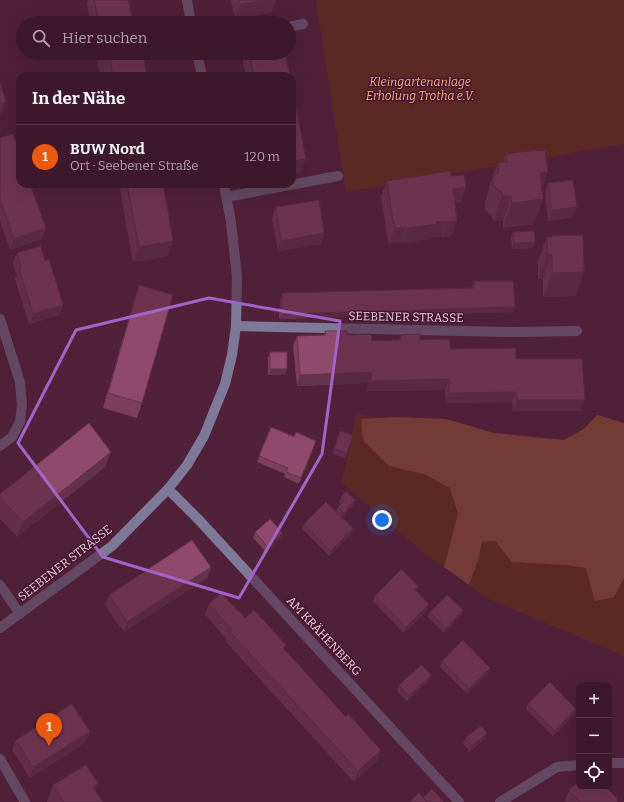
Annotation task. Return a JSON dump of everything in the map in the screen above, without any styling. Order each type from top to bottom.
[{"type":"street","points":[[187,0],[190,16]]},
{"type":"street","points":[[296,25],[303,24]]},
{"type":"street","points":[[199,60],[201,72]]},
{"type":"street","points":[[296,184],[338,176]]},
{"type":"street","name":"SEEBENER STRASSE","points":[[0,628],[112,546],[168,488],[187,465],[204,436],[225,384],[232,355],[236,326],[238,277],[225,188]]},
{"type":"street","points":[[226,197],[274,188]]},
{"type":"street","points":[[0,320],[20,382],[22,405],[18,427],[12,437],[0,446]]},
{"type":"street","name":"SEEBENER STRASSE","points":[[236,326],[514,332],[577,331]]},
{"type":"street","name":"AM KRÄHENBERG","points":[[168,488],[205,526],[459,802]]},
{"type":"street","points":[[0,585],[20,614]]},
{"type":"street","points":[[0,759],[25,802]]},
{"type":"street","points":[[612,764],[624,763]]},
{"type":"street","points":[[500,802],[557,767],[576,765]]},
{"type":"highlighted area","points":[[209,298],[340,321],[322,454],[239,598],[103,557],[18,443],[76,330]]},
{"type":"green space","name":"Kleingartenanlage Erholung Trotha e.V.","points":[[316,0],[624,0],[624,144],[346,192]]},
{"type":"green space","points":[[356,414],[379,418],[361,420],[363,440],[389,466],[424,474],[450,488],[458,514],[444,567],[426,554],[342,483]]},
{"type":"green space","points":[[495,541],[512,562],[566,565],[586,568],[614,597],[624,578],[624,656],[489,599],[469,585],[478,560],[482,542]]},
{"type":"shaded area","points":[[597,415],[624,423],[624,578],[614,597],[595,601],[586,568],[566,565],[512,562],[495,541],[482,542],[478,560],[469,585],[444,567],[458,514],[450,488],[424,474],[389,466],[363,440],[361,419],[397,417],[446,419],[494,433],[564,440],[584,429]]},
{"type":"building","points":[[94,0],[128,0],[131,16],[97,16]]},
{"type":"building","points":[[239,0],[266,0],[240,4]]},
{"type":"building","points":[[110,60],[144,60],[146,72],[112,72]]},
{"type":"building","points":[[251,60],[287,60],[289,72],[253,72]]},
{"type":"building","points":[[0,83],[6,102],[0,104]]},
{"type":"building","points":[[296,108],[306,159],[296,160]]},
{"type":"building","points":[[13,134],[16,142],[16,188],[31,188],[46,228],[14,239],[0,200],[0,138]]},
{"type":"building","points":[[545,150],[548,172],[540,173],[543,199],[512,203],[511,196],[502,196],[501,191],[493,185],[493,178],[499,173],[498,163],[507,162],[506,154]]},
{"type":"building","points":[[450,171],[451,176],[464,175],[466,187],[453,189],[457,221],[436,222],[437,224],[395,228],[387,181]]},
{"type":"building","points":[[573,180],[577,207],[552,210],[548,183]]},
{"type":"building","points":[[128,188],[164,188],[173,241],[139,247]]},
{"type":"building","points":[[319,200],[324,233],[281,241],[276,207]]},
{"type":"building","points":[[534,231],[535,242],[514,243],[513,232]]},
{"type":"building","points":[[583,235],[584,272],[552,273],[552,255],[547,255],[547,237]]},
{"type":"building","points":[[41,246],[45,261],[49,259],[63,305],[33,314],[19,269],[21,268],[17,253]]},
{"type":"building","points":[[474,281],[513,281],[515,307],[281,314],[282,293],[474,288]]},
{"type":"building","points":[[139,285],[173,295],[142,403],[108,393]]},
{"type":"building","points":[[325,331],[346,331],[347,335],[371,334],[372,341],[401,340],[401,335],[420,334],[420,340],[449,339],[450,349],[515,348],[516,359],[582,359],[585,400],[517,400],[516,392],[449,393],[449,379],[371,381],[372,372],[300,375],[297,336],[326,335]]},
{"type":"building","points":[[270,352],[287,352],[287,369],[270,369]]},
{"type":"building","points":[[89,423],[111,452],[23,522],[0,498],[0,494]]},
{"type":"building","points":[[271,427],[294,437],[296,432],[316,441],[301,478],[286,472],[288,468],[259,456]]},
{"type":"building","points":[[340,431],[353,435],[347,453],[334,449]]},
{"type":"building","points":[[346,491],[355,500],[344,513],[338,507],[344,501],[341,497]]},
{"type":"building","points":[[326,502],[353,528],[331,551],[304,524]]},
{"type":"building","points":[[270,519],[283,533],[268,547],[255,532]]},
{"type":"building","points":[[192,540],[211,567],[127,622],[109,595]]},
{"type":"building","points":[[401,569],[418,586],[415,590],[429,604],[406,627],[375,596]]},
{"type":"building","points":[[221,593],[245,618],[254,610],[286,645],[283,648],[346,717],[348,714],[381,750],[358,771],[230,632],[232,630],[209,604]]},
{"type":"building","points":[[447,595],[463,610],[446,628],[430,612]]},
{"type":"building","points":[[463,640],[490,668],[469,689],[442,661]]},
{"type":"building","points":[[421,665],[431,675],[409,696],[399,685]]},
{"type":"building","points":[[550,682],[576,709],[555,731],[528,704]]},
{"type":"building","points":[[72,704],[90,732],[33,767],[16,740]]},
{"type":"building","points":[[481,726],[487,733],[472,746],[465,738]]},
{"type":"building","points":[[86,765],[98,783],[93,787],[103,802],[63,802],[53,785]]},
{"type":"building","points":[[576,784],[576,790],[609,790],[618,800],[616,802],[580,802],[569,790]]},
{"type":"building","points":[[432,789],[444,802],[427,802],[423,798]]},
{"type":"building","points":[[419,793],[427,802],[410,802]]},
{"type":"place","name":"BUW Nord","points":[[49,746]]}]
